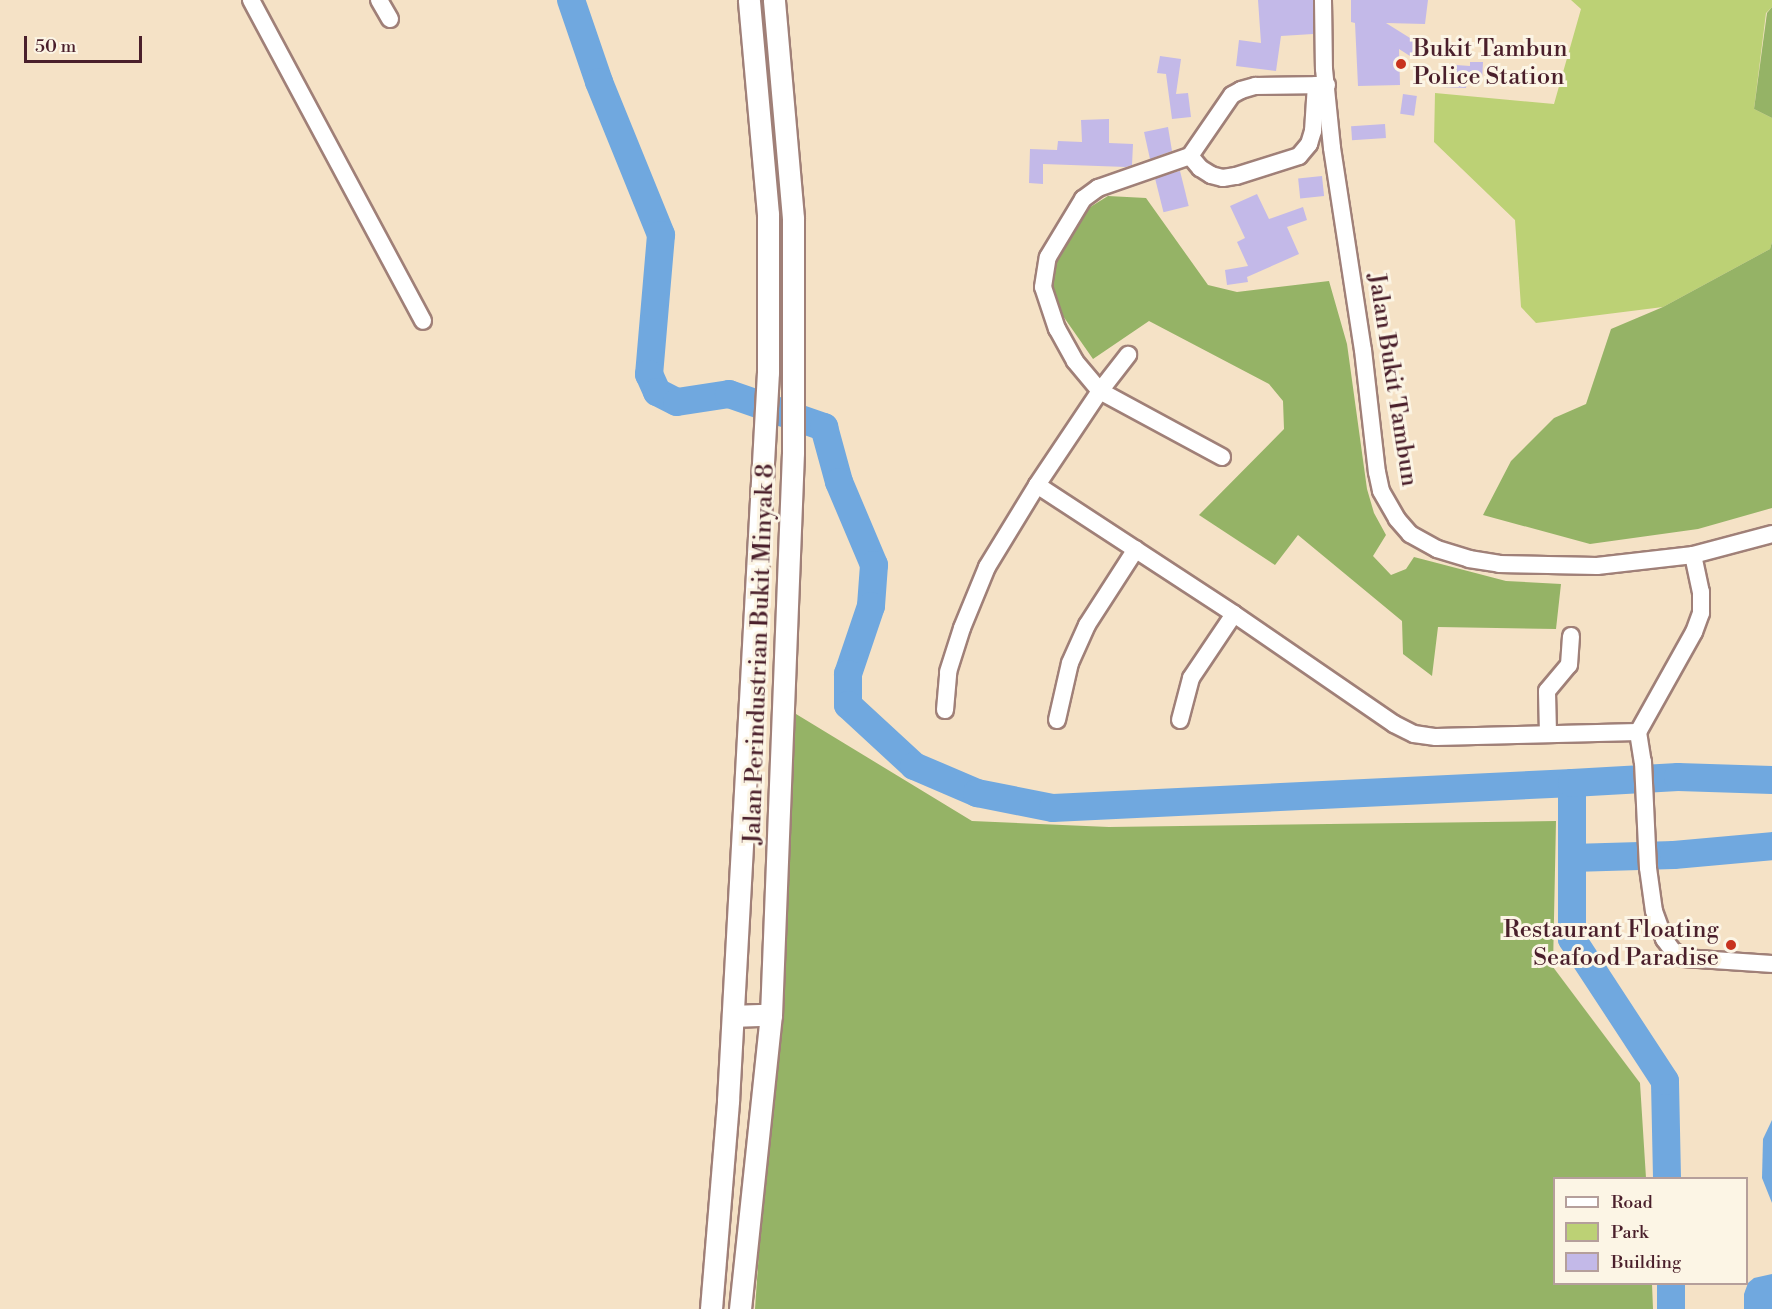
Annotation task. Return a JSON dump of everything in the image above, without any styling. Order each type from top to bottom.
[{"type":"street","points":[[251,0],[423,321]]},
{"type":"street","points":[[379,0],[390,19]]},
{"type":"street","name":"Jalan Perindustrian Bukit Minyak 8","points":[[711,1309],[733,1016],[768,372],[768,214],[749,0]]},
{"type":"street","name":"Jalan Perindustrian Bukit Minyak 8","points":[[740,1309],[771,1015],[793,452],[793,218],[774,0]]},
{"type":"street","name":"Jalan Bukit Tambun","points":[[1323,0],[1324,69],[1322,85],[1363,350],[1377,472],[1381,491],[1397,519],[1410,534],[1437,549],[1469,559],[1499,564],[1598,566],[1694,555],[1772,534]]},
{"type":"street","points":[[1190,156],[1200,168],[1210,175],[1223,177],[1236,176],[1299,156],[1309,144],[1322,85],[1255,86],[1241,90],[1232,95],[1190,156],[1098,188],[1083,200],[1048,256],[1042,287],[1057,329],[1075,361],[1100,391],[1222,457]]},
{"type":"street","points":[[945,710],[948,672],[962,628],[987,567],[1037,485],[1100,391],[1128,355]]},
{"type":"street","points":[[1037,485],[1234,614],[1359,701],[1414,734],[1436,737],[1638,732]]},
{"type":"street","points":[[1057,720],[1070,663],[1087,625],[1136,549]]},
{"type":"street","points":[[1694,555],[1701,592],[1701,613],[1694,632],[1638,732],[1643,762],[1648,867],[1654,911],[1664,939],[1673,951],[1684,958],[1772,964]]},
{"type":"street","points":[[1180,720],[1191,678],[1234,614]]},
{"type":"street","points":[[1548,733],[1547,691],[1569,665],[1571,636]]},
{"type":"street","points":[[733,1016],[771,1015]]},
{"type":"green space","points":[[1571,0],[1772,0],[1772,7],[1766,13],[1754,109],[1772,118],[1772,242],[1770,249],[1663,307],[1536,323],[1521,307],[1515,220],[1434,142],[1435,93],[1554,104],[1581,9]]},
{"type":"green space","points":[[1772,7],[1772,118],[1754,109],[1767,13]]},
{"type":"green space","points":[[1108,196],[1146,198],[1208,285],[1237,292],[1329,281],[1347,344],[1367,489],[1374,513],[1386,535],[1373,556],[1391,575],[1406,569],[1414,557],[1506,581],[1561,584],[1556,629],[1438,627],[1432,676],[1403,654],[1402,621],[1298,535],[1275,565],[1199,515],[1284,429],[1283,401],[1269,384],[1149,321],[1093,359],[1056,306],[1051,281],[1057,261],[1087,209]]},
{"type":"green space","points":[[1772,242],[1772,508],[1698,529],[1590,544],[1483,515],[1511,461],[1554,418],[1586,404],[1611,329],[1663,307],[1770,249]]},
{"type":"green space","points":[[796,714],[972,821],[1109,827],[1556,821],[1553,967],[1640,1083],[1646,1177],[1553,1177],[1553,1285],[1652,1285],[1653,1309],[755,1309]]},
{"type":"water","points":[[1772,1120],[1772,1203],[1762,1178],[1763,1139]]},
{"type":"water","points":[[1772,1274],[1772,1309],[1744,1309],[1744,1294],[1748,1283],[1754,1278]]},
{"type":"building","points":[[1258,0],[1313,0],[1313,34],[1281,36],[1276,71],[1236,66],[1239,40],[1261,43]]},
{"type":"building","points":[[1351,0],[1428,0],[1425,24],[1386,23],[1418,43],[1410,56],[1399,49],[1400,85],[1358,86],[1355,23],[1351,22]]},
{"type":"building","points":[[1160,56],[1181,59],[1176,94],[1188,93],[1191,117],[1172,119],[1166,74],[1157,73]]},
{"type":"building","points":[[1470,62],[1483,62],[1482,82],[1467,81],[1466,88],[1441,87],[1442,64],[1470,66]]},
{"type":"building","points":[[1403,94],[1417,96],[1414,116],[1400,114]]},
{"type":"building","points":[[1109,119],[1109,143],[1133,144],[1132,165],[1126,167],[1043,164],[1043,184],[1029,183],[1030,149],[1057,150],[1058,141],[1082,142],[1081,120]]},
{"type":"building","points":[[1385,124],[1386,138],[1352,140],[1351,126]]},
{"type":"building","points":[[1168,127],[1172,151],[1150,159],[1144,132]]},
{"type":"building","points":[[1180,171],[1189,206],[1163,212],[1155,177]]},
{"type":"building","points":[[1322,176],[1324,196],[1300,198],[1298,179]]},
{"type":"building","points":[[1257,194],[1269,219],[1303,207],[1307,220],[1287,227],[1299,254],[1247,277],[1248,282],[1227,285],[1225,270],[1248,266],[1237,242],[1245,238],[1230,206]]},
{"type":"waterway","points":[[571,0],[599,82],[661,235],[649,374],[657,392],[677,402],[729,394],[824,427],[839,482],[874,565],[871,606],[848,674],[848,705],[914,766],[977,793],[1053,808],[1572,783]]},
{"type":"waterway","points":[[1667,1177],[1665,1081],[1572,939],[1572,783],[1678,777],[1772,780]]},
{"type":"waterway","points":[[1572,858],[1674,855],[1772,846]]},
{"type":"waterway","points":[[1671,1285],[1671,1309]]},
{"type":"place","name":"Bukit Tambun Police Station","points":[[1401,64]]},
{"type":"place","name":"Restaurant Floating Seafood Paradise","points":[[1731,945]]}]
